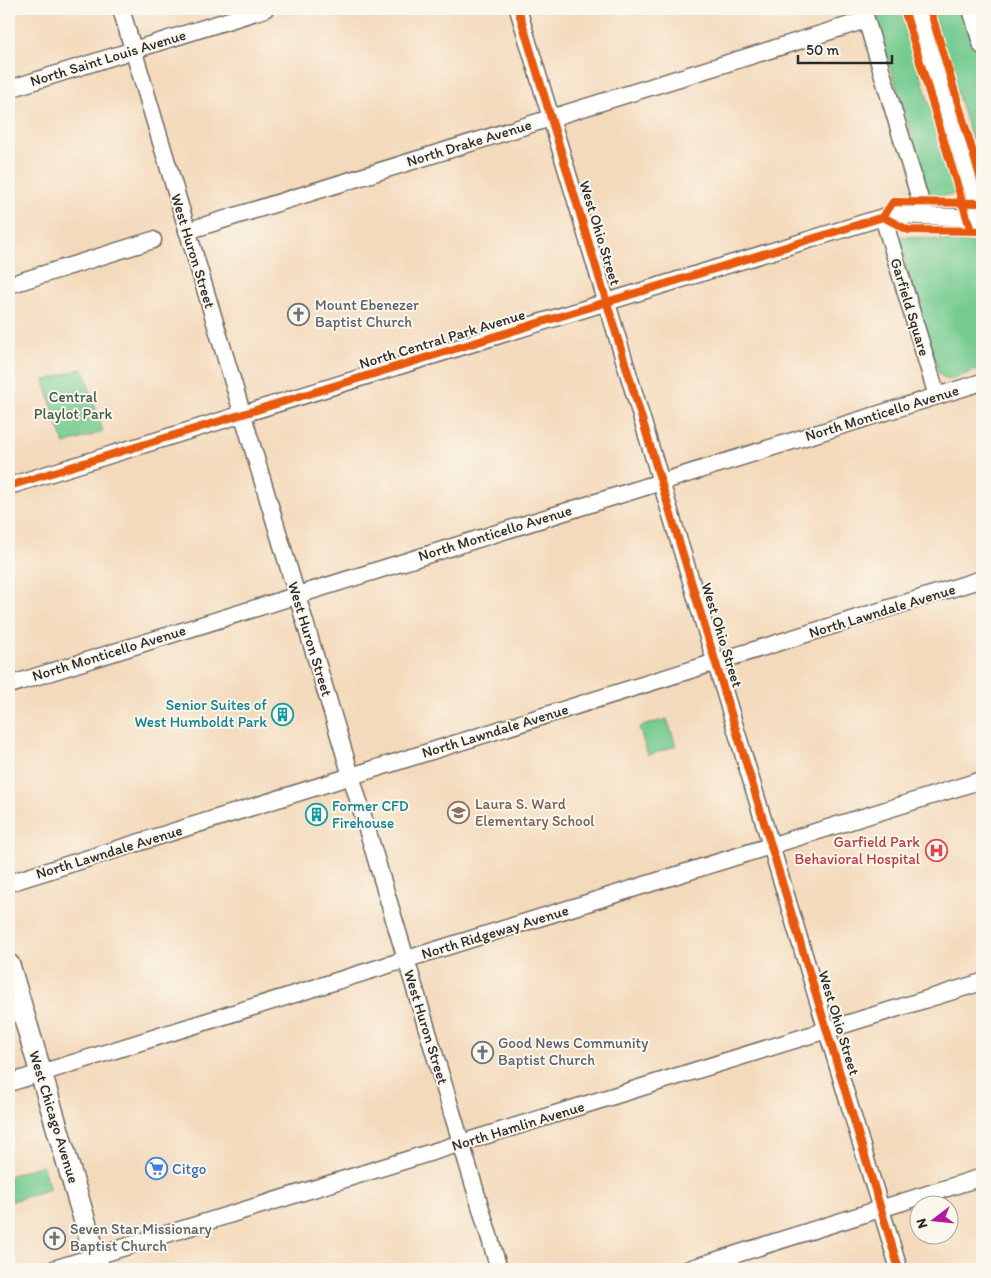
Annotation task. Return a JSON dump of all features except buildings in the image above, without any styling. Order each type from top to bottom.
[{"type":"main road","name":"West Chicago Avenue","points":[[9,965],[98,1263]]},
{"type":"street","name":"West Huron Street","points":[[120,9],[499,1269]]},
{"type":"street","name":"North Saint Louis Avenue","points":[[9,89],[266,9]]},
{"type":"street","name":"West Ohio Street","points":[[518,9],[899,1269]]},
{"type":"street","points":[[910,9],[919,38],[932,59]]},
{"type":"street","points":[[923,9],[930,34],[932,59],[982,218]]},
{"type":"street","points":[[971,9],[982,46]]},
{"type":"street","name":"North Drake Avenue","points":[[187,231],[551,118],[864,14]]},
{"type":"street","points":[[864,14],[925,216]]},
{"type":"street","name":"North Central Park Avenue","points":[[9,486],[883,217],[894,215],[982,218]]},
{"type":"street","name":"Garfield Square","points":[[883,217],[938,396]]},
{"type":"street","points":[[9,285],[153,240]]},
{"type":"street","name":"North Monticello Avenue","points":[[9,684],[982,382]]},
{"type":"street","name":"North Lawndale Avenue","points":[[9,884],[982,579]]},
{"type":"street","name":"North Ridgeway Avenue","points":[[9,1083],[982,780]]},
{"type":"street","name":"North Hamlin Avenue","points":[[54,1269],[98,1263],[461,1143],[982,982]]},
{"type":"street","points":[[689,1269],[982,1178]]},
{"type":"green space","points":[[872,9],[901,9],[956,195],[930,195]]},
{"type":"green space","points":[[932,9],[964,9],[982,65],[982,174]]},
{"type":"green space","points":[[902,236],[974,243],[982,266],[982,369],[947,380],[939,374],[899,243]]},
{"type":"green space","name":"Central Playlot Park","points":[[83,368],[103,432],[64,444],[44,381]]},
{"type":"green space","points":[[667,719],[676,746],[648,755],[639,727]]},
{"type":"green space","points":[[42,1165],[50,1189],[9,1202],[9,1176]]},
{"type":"cycle path","points":[[518,9],[899,1269]]},
{"type":"cycle path","points":[[904,9],[971,231]]},
{"type":"cycle path","points":[[930,9],[982,183]]},
{"type":"cycle path","points":[[883,217],[893,202],[982,203]]},
{"type":"cycle path","points":[[883,217],[908,230],[982,231]]},
{"type":"cycle path","points":[[9,486],[883,217]]},
{"type":"place","name":"Mount Ebenezer Baptist Church","points":[[299,314]]},
{"type":"place","name":"Senior Suites of West Humboldt Park","points":[[283,714]]},
{"type":"place","name":"Laura S. Ward Elementary School","points":[[459,813]]},
{"type":"place","name":"Former CFD Firehouse","points":[[316,815]]},
{"type":"place","name":"Garfield Park Behavioral Hospital","points":[[936,851]]},
{"type":"place","name":"Good News Community Baptist Church","points":[[482,1052]]},
{"type":"place","name":"Citgo","points":[[156,1169]]},
{"type":"place","name":"Seven Star Missionary Baptist Church","points":[[54,1238]]}]
